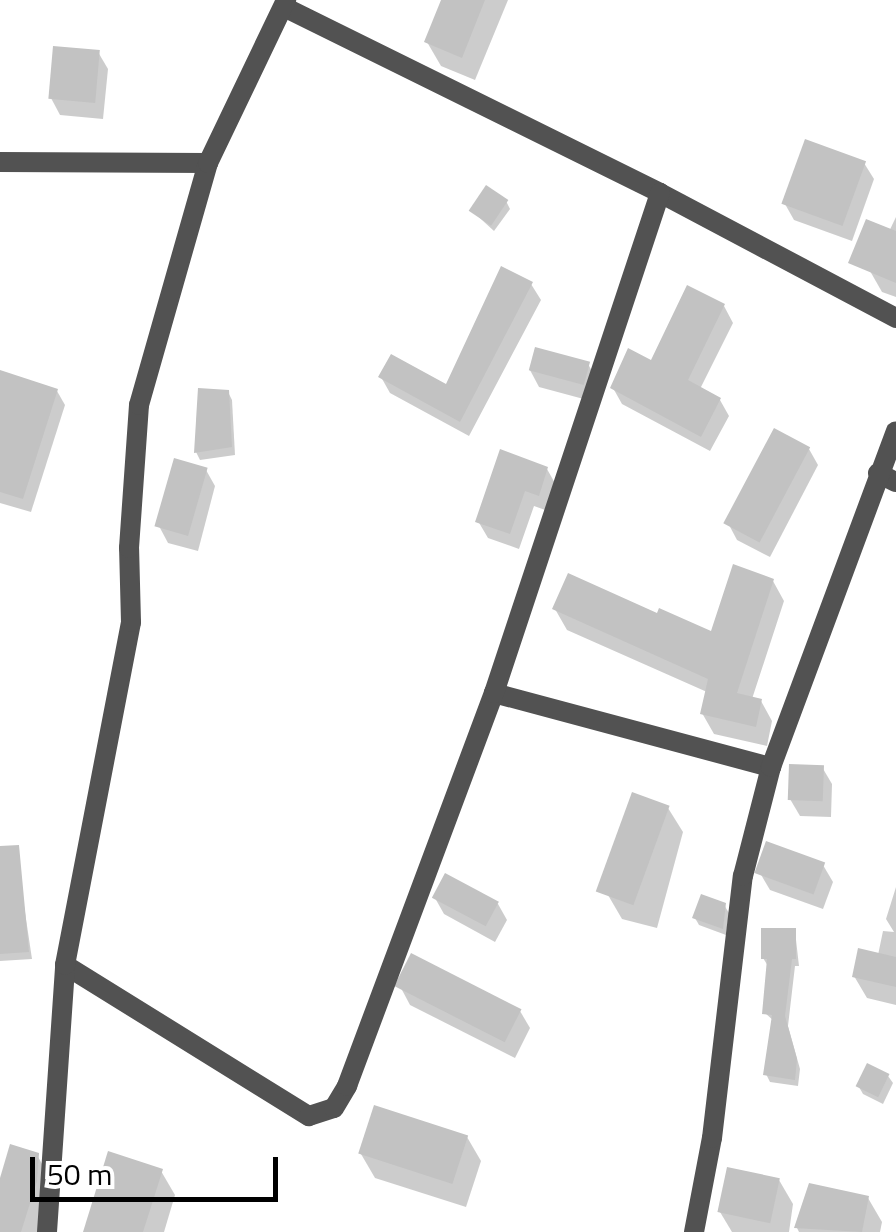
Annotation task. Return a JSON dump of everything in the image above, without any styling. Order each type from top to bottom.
[{"type":"street","points":[[47,1232],[65,965],[131,622],[129,548],[139,405],[208,163],[285,3],[896,318]]},
{"type":"street","points":[[0,162],[208,163]]},
{"type":"street","points":[[65,965],[308,1116],[334,1108],[347,1086],[494,693],[660,194]]},
{"type":"street","points":[[694,1232],[712,1138],[743,876],[771,767],[887,478],[896,431]]},
{"type":"street","points":[[494,693],[771,767]]},
{"type":"building","points":[[441,0],[485,0],[462,58],[424,42]]},
{"type":"building","points":[[53,46],[100,50],[95,103],[48,99]]},
{"type":"building","points":[[805,139],[866,161],[842,226],[781,204]]},
{"type":"building","points":[[486,185],[508,200],[491,226],[469,211]]},
{"type":"building","points":[[866,219],[896,231],[896,283],[848,263]]},
{"type":"building","points":[[501,266],[533,282],[460,422],[378,377],[391,354],[446,384]]},
{"type":"building","points":[[687,285],[725,304],[688,380],[721,398],[701,437],[610,388],[628,348],[651,360]]},
{"type":"building","points":[[535,347],[590,362],[584,385],[529,370]]},
{"type":"building","points":[[0,370],[58,389],[23,499],[0,492]]},
{"type":"building","points":[[198,388],[229,390],[232,447],[194,453]]},
{"type":"building","points":[[774,428],[810,447],[759,543],[723,523]]},
{"type":"building","points":[[500,449],[548,467],[539,496],[525,491],[510,534],[475,522]]},
{"type":"building","points":[[174,458],[208,468],[188,536],[154,526]]},
{"type":"building","points":[[733,564],[774,579],[737,693],[762,699],[756,727],[700,714],[708,679],[552,609],[568,573],[657,613],[659,608],[711,631]]},
{"type":"building","points":[[789,764],[824,765],[823,801],[788,800]]},
{"type":"building","points":[[632,792],[670,806],[633,905],[596,892]]},
{"type":"building","points":[[766,841],[825,863],[814,894],[754,873]]},
{"type":"building","points":[[19,845],[29,952],[0,954],[0,846]]},
{"type":"building","points":[[445,873],[499,902],[486,926],[432,898]]},
{"type":"building","points":[[701,894],[726,903],[723,929],[692,918]]},
{"type":"building","points":[[761,928],[796,928],[796,959],[792,959],[785,1016],[797,1059],[795,1080],[763,1075],[772,1015],[762,1014],[767,959],[761,959]]},
{"type":"building","points":[[858,948],[896,957],[896,987],[852,977]]},
{"type":"building","points":[[411,953],[521,1009],[505,1042],[394,986]]},
{"type":"building","points":[[867,1063],[889,1074],[878,1097],[856,1086]]},
{"type":"building","points":[[374,1105],[468,1136],[452,1184],[358,1154]]},
{"type":"building","points":[[10,1144],[39,1153],[37,1181],[21,1232],[0,1232],[0,1178]]},
{"type":"building","points":[[108,1151],[163,1169],[143,1232],[83,1232]]},
{"type":"building","points":[[727,1167],[780,1178],[770,1223],[717,1212]]},
{"type":"building","points":[[809,1183],[869,1196],[862,1232],[794,1228]]}]
